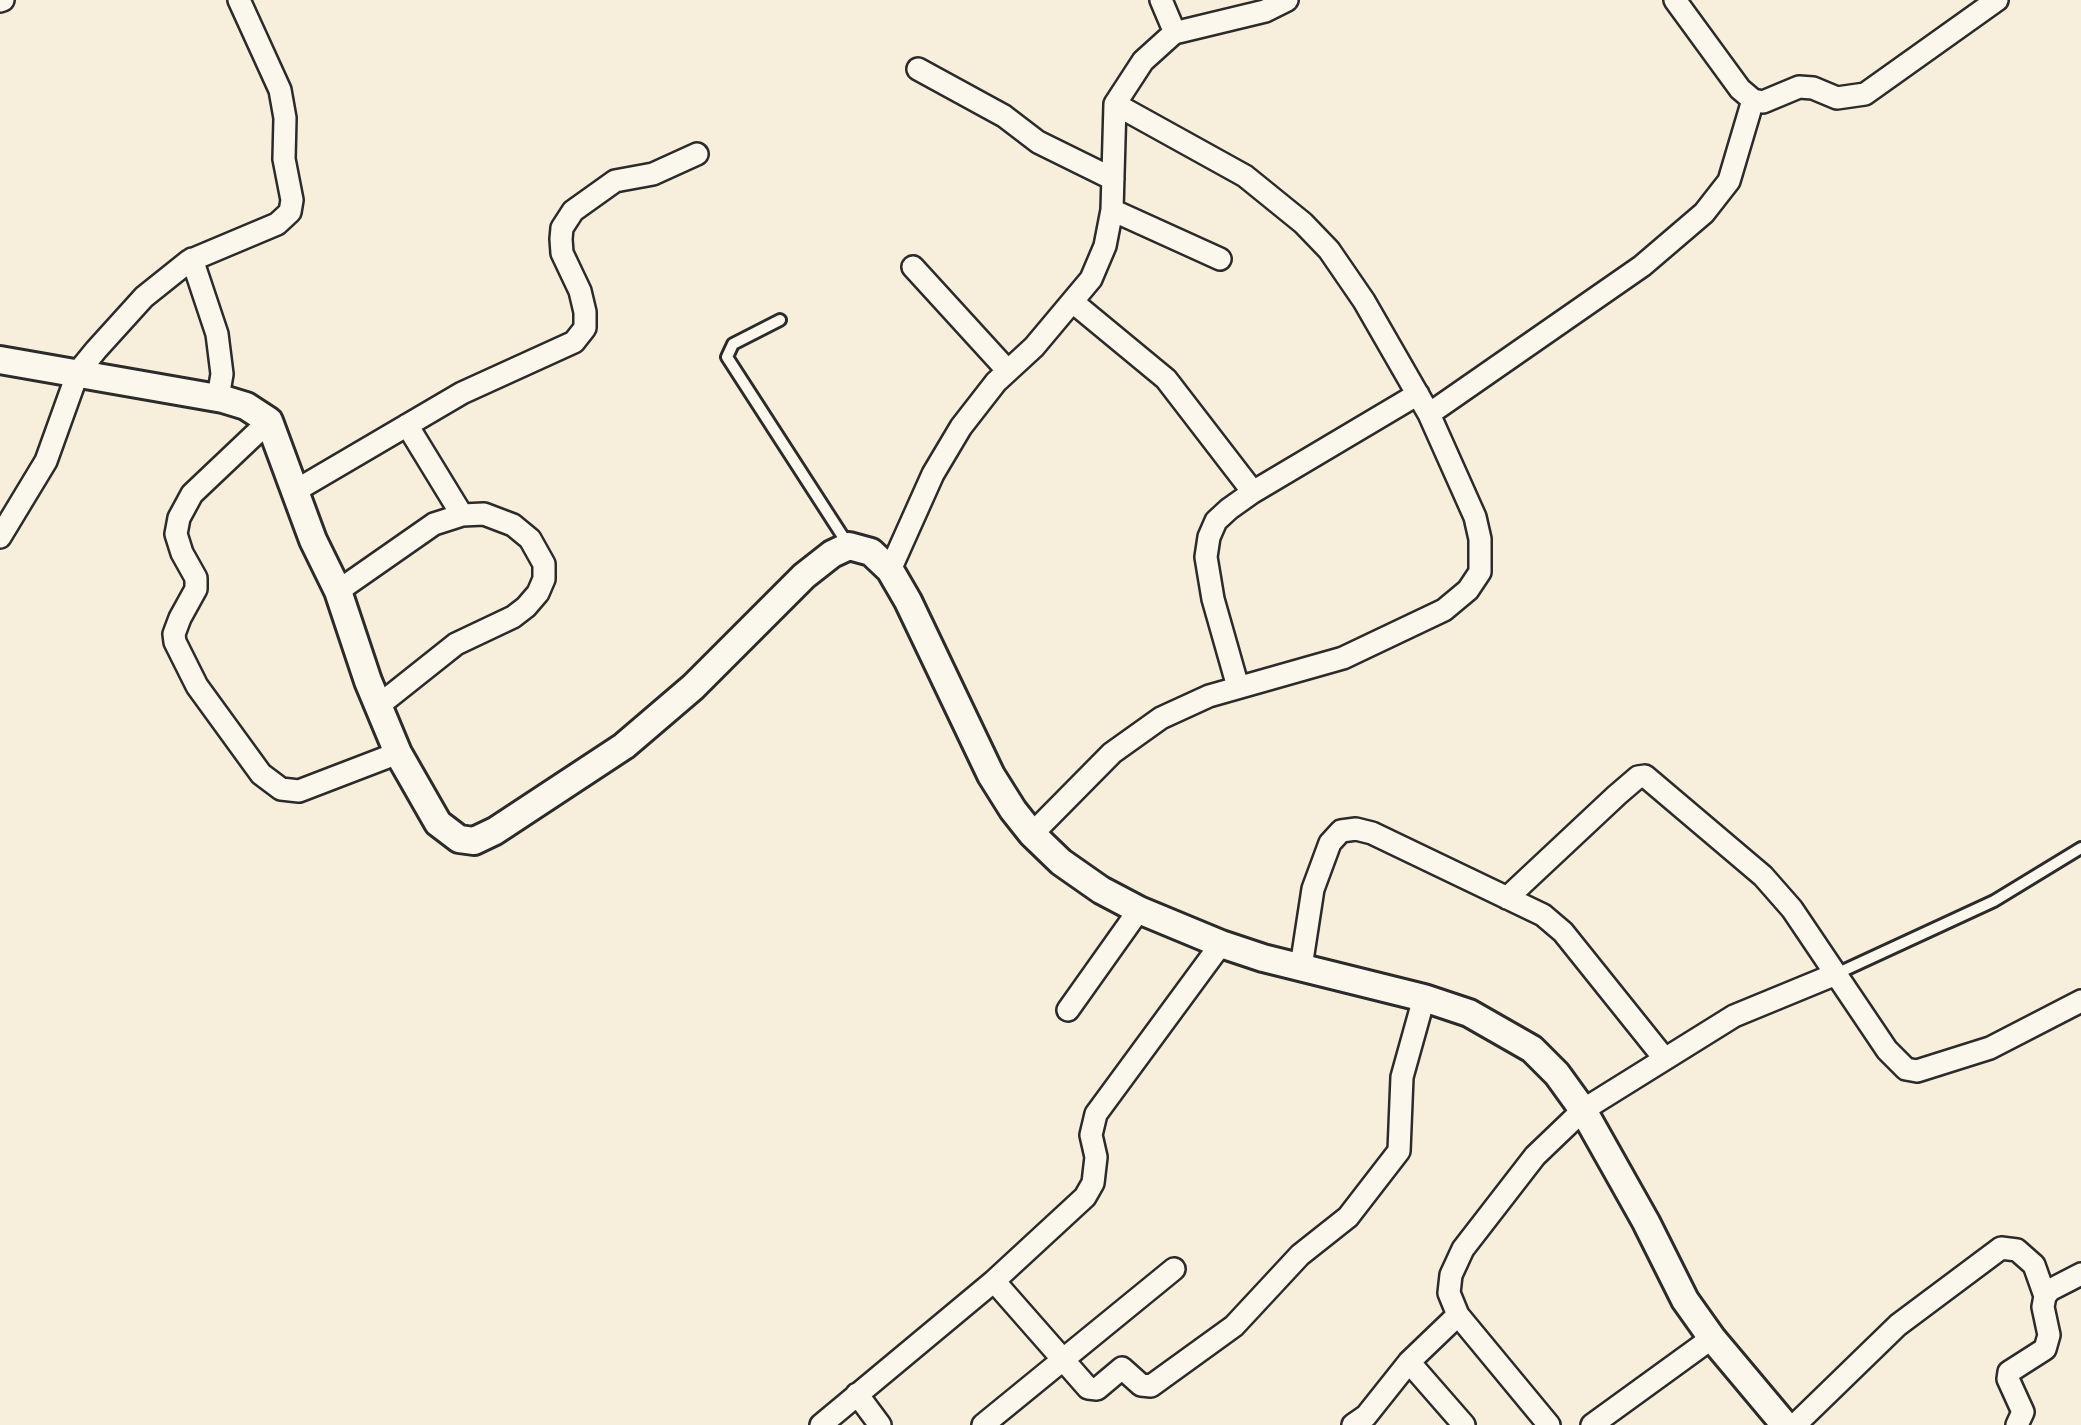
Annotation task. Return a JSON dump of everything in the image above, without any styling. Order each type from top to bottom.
[{"type":"street","points":[[0,537],[52,447],[78,372],[144,297],[192,259],[277,224],[290,212],[292,200],[284,159],[285,118],[279,90],[239,0]]},
{"type":"street","points":[[1161,0],[1175,33]]},
{"type":"street","points":[[890,570],[933,474],[961,427],[1008,371],[1074,303],[1091,279],[1105,246],[1112,210],[1115,104],[1143,61],[1175,33],[1265,11],[1287,0]]},
{"type":"street","points":[[1675,0],[1740,89],[1753,100],[1763,102],[1798,87],[1814,88],[1837,98],[1865,94],[1997,0]]},
{"type":"street","points":[[918,69],[1004,116],[1038,142],[1113,179]]},
{"type":"street","points":[[1429,414],[1642,266],[1704,213],[1729,181],[1753,100]]},
{"type":"street","points":[[1032,834],[1122,746],[1161,718],[1209,696],[1343,658],[1444,610],[1468,590],[1480,572],[1480,538],[1475,517],[1429,414],[1357,291],[1329,250],[1304,223],[1244,177],[1115,104]]},
{"type":"street","points":[[295,491],[462,393],[574,342],[582,334],[585,312],[580,291],[562,254],[562,228],[573,211],[615,181],[653,174],[697,154]]},
{"type":"street","points":[[1112,210],[1220,260]]},
{"type":"street","points":[[192,259],[218,334],[222,374],[218,398]]},
{"type":"street","points":[[913,267],[1008,371]]},
{"type":"street","points":[[1074,303],[1166,379],[1253,492]]},
{"type":"street","points":[[0,360],[218,398],[246,406],[269,421],[338,592],[378,706],[398,753],[423,800],[448,833],[459,839],[474,841],[495,831],[624,746],[693,687],[804,576],[832,554],[849,547],[871,552],[890,570],[908,601],[991,775],[1032,834],[1061,862],[1101,890],[1139,910],[1220,944],[1424,998],[1469,1013],[1532,1049],[1557,1074],[1583,1110],[1685,1300],[1712,1338],[1785,1425]]},
{"type":"street","points":[[1238,687],[1213,599],[1206,557],[1209,537],[1216,522],[1228,509],[1253,492],[1418,394]]},
{"type":"street","points":[[269,421],[192,494],[179,518],[176,534],[181,553],[196,578],[196,589],[180,618],[174,634],[175,642],[197,686],[261,774],[281,789],[299,791],[398,753]]},
{"type":"street","points":[[407,425],[462,515]]},
{"type":"street","points":[[338,592],[434,524],[462,515],[484,514],[513,525],[530,539],[544,565],[544,579],[538,593],[513,617],[456,644],[378,706]]},
{"type":"street","points":[[1507,898],[1617,795],[1638,777],[1645,776],[1763,876],[1792,909],[1898,1064],[1917,1071],[1990,1048],[2081,1001]]},
{"type":"street","points":[[1301,967],[1313,889],[1330,844],[1342,831],[1356,829],[1371,833],[1529,907],[1563,932],[1664,1058]]},
{"type":"street","points":[[1068,1010],[1139,910]]},
{"type":"street","points":[[821,1425],[994,1280],[1085,1197],[1093,1183],[1096,1157],[1091,1135],[1096,1114],[1220,944]]},
{"type":"street","points":[[1549,1425],[1458,1314],[1449,1293],[1451,1275],[1463,1249],[1535,1156],[1583,1110],[1734,1016],[1836,974]]},
{"type":"street","points":[[994,1280],[1093,1391],[1122,1368],[1141,1385],[1150,1386],[1234,1326],[1300,1255],[1348,1217],[1399,1152],[1402,1077],[1424,998]]},
{"type":"street","points":[[1794,1425],[1898,1325],[2001,1248],[2017,1250],[2034,1265],[2045,1296]]},
{"type":"street","points":[[983,1425],[1174,1269]]},
{"type":"street","points":[[2017,1425],[2022,1412],[2008,1379],[2009,1372],[2045,1349],[2049,1335],[2043,1307],[2045,1296],[2050,1290],[2081,1274]]},
{"type":"street","points":[[1364,1422],[1409,1362],[1458,1314]]},
{"type":"street","points":[[1592,1425],[1712,1338]]},
{"type":"street","points":[[1409,1362],[1464,1425]]},
{"type":"street","points":[[858,1394],[880,1425]]},
{"type":"lane","points":[[780,320],[733,344],[727,357],[849,547]]},
{"type":"lane","points":[[1836,974],[1994,901],[2081,848]]}]
